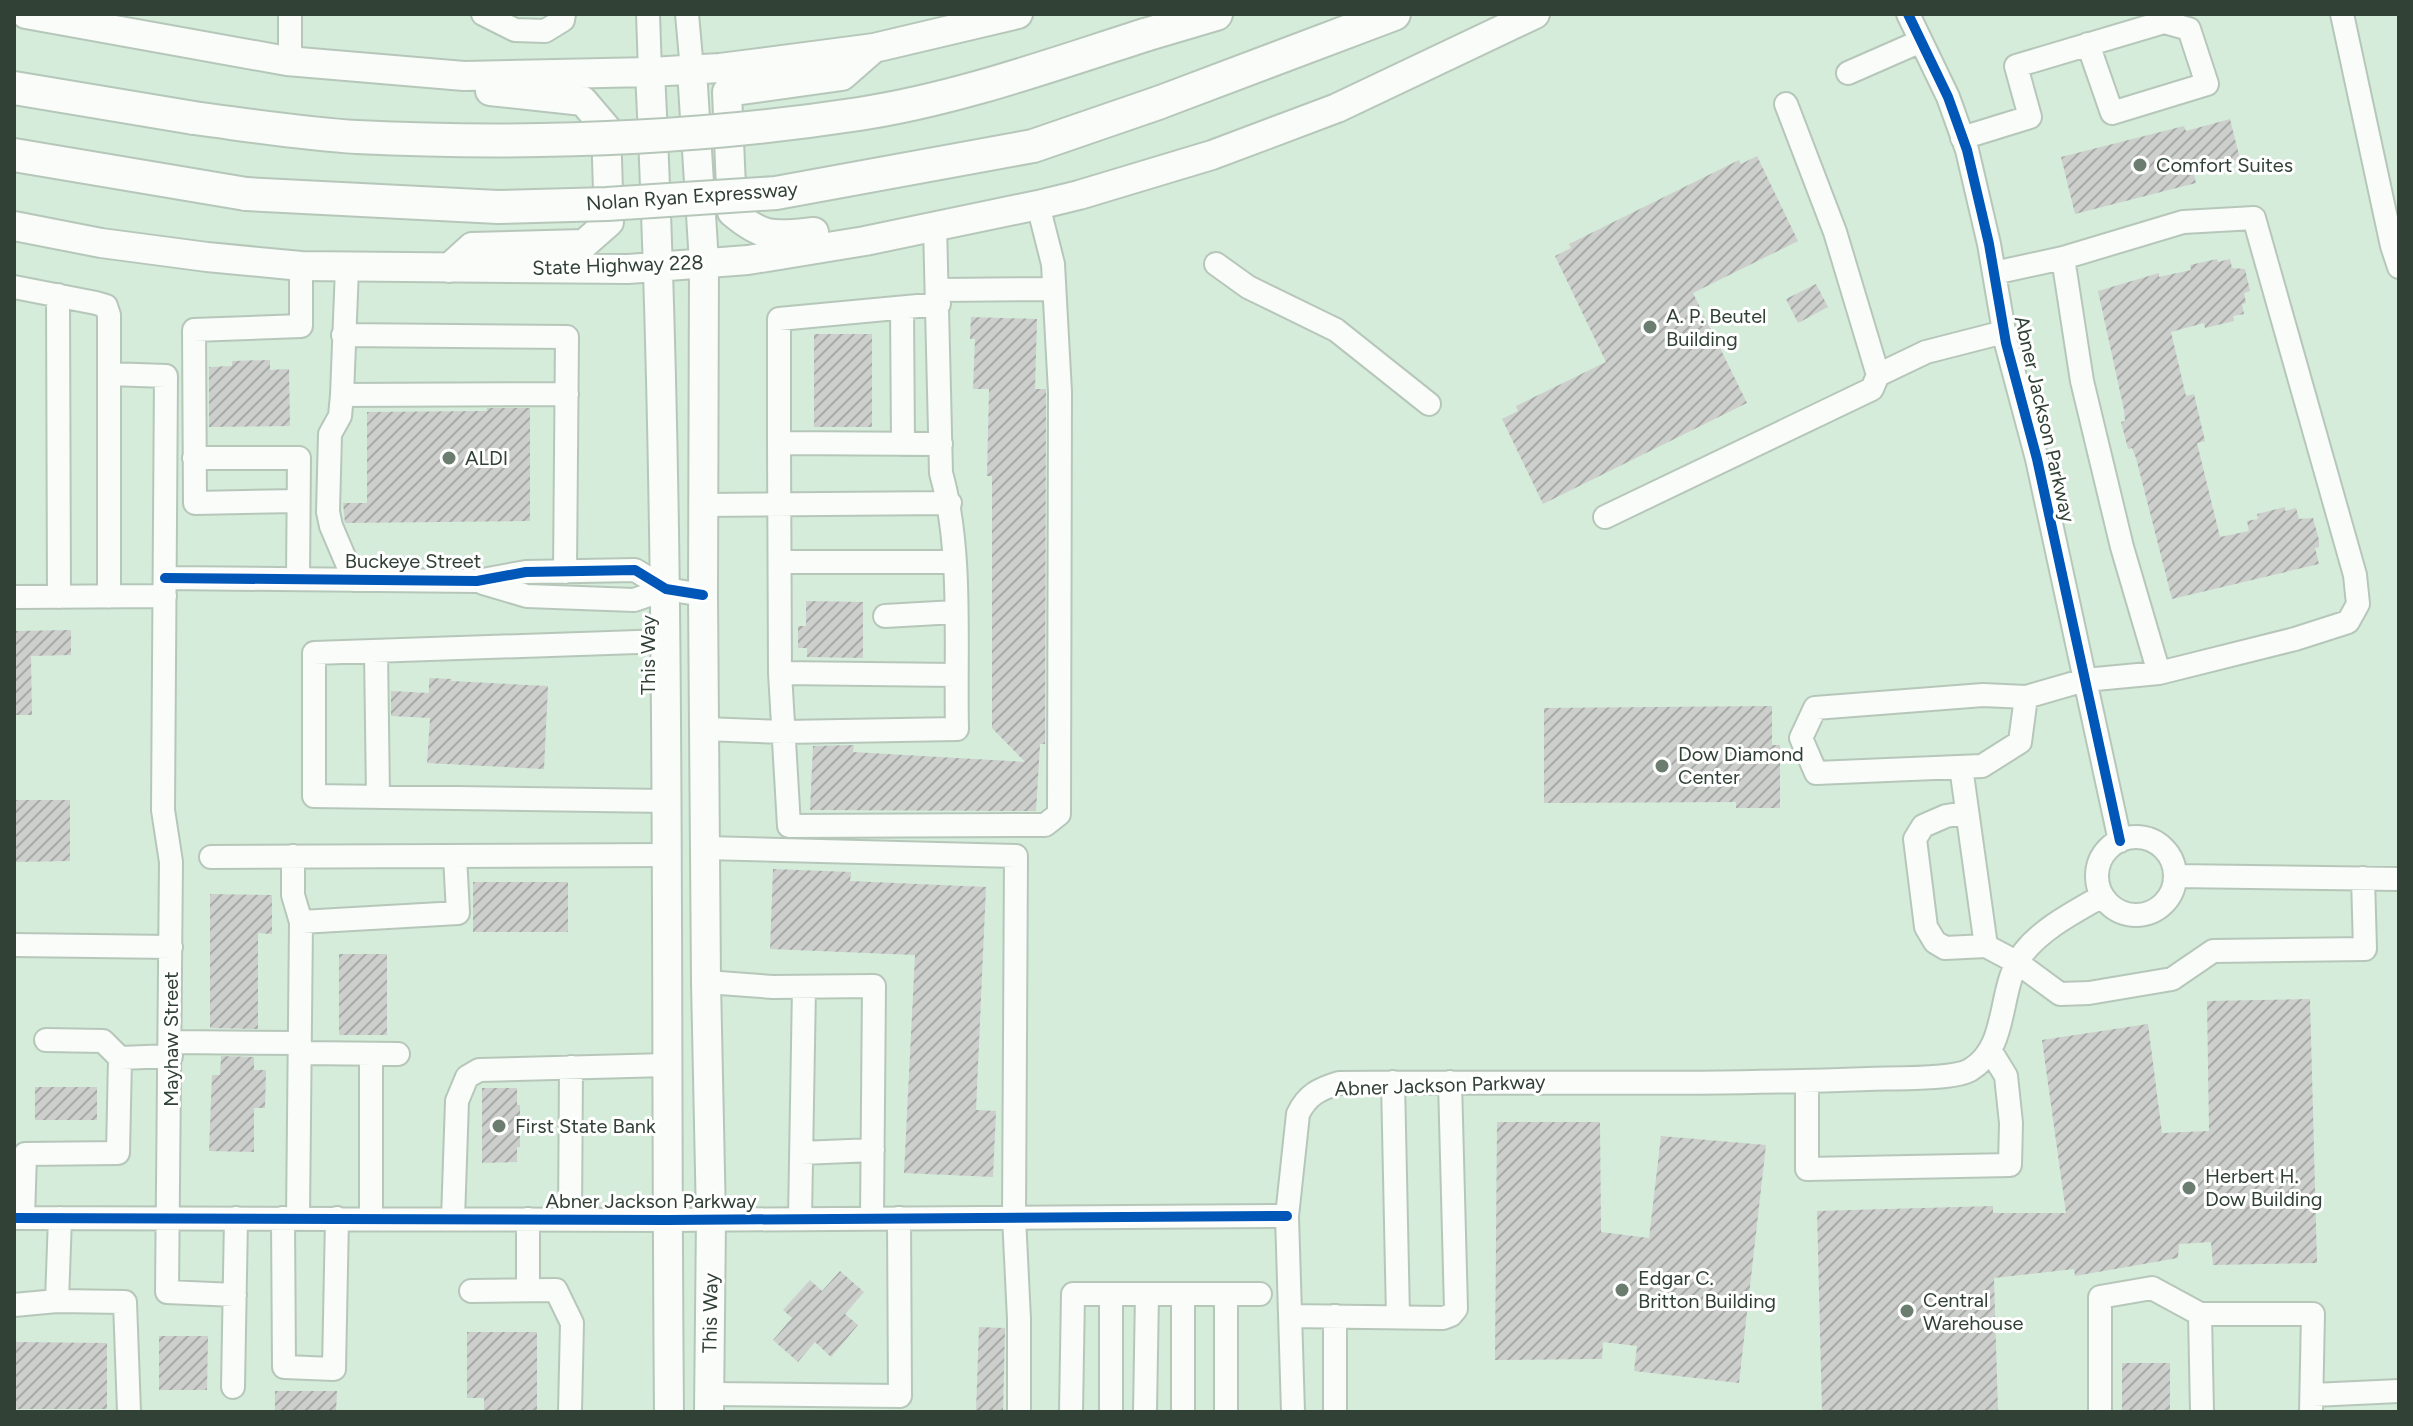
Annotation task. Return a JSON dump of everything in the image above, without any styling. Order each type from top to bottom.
[{"type":"highway","points":[[14,88],[194,118],[353,137],[507,142],[737,129],[861,113],[987,86],[1216,14]]},
{"type":"highway","name":"Nolan Ryan Expressway","points":[[14,155],[195,186],[299,199],[498,207],[607,204],[776,193],[1033,146],[1158,103],[1394,14]]},
{"type":"highway","points":[[14,75],[87,99]]},
{"type":"highway","points":[[14,164],[64,165]]},
{"type":"main road","points":[[26,14],[80,20],[290,61],[464,76],[692,70],[874,48],[1018,14]]},
{"type":"main road","name":"State Highway 228","points":[[14,226],[116,245],[301,266],[660,266],[748,260],[865,241],[1038,205],[1212,155],[1337,108],[1535,14]]},
{"type":"main road","points":[[865,241],[842,229],[779,235],[752,229],[732,212],[727,92],[842,76],[874,48]]},
{"type":"main road","name":"This Way","points":[[692,70],[704,263],[703,595],[711,1219],[709,1403]]},
{"type":"main road","name":"This Way","points":[[650,72],[660,266],[666,589],[669,1412]]},
{"type":"main road","points":[[449,268],[472,247],[584,244],[609,222],[606,128],[583,101],[481,90],[464,76]]},
{"type":"main road","points":[[666,983],[706,982]]},
{"type":"street","points":[[290,14],[290,61]]},
{"type":"street","points":[[470,14],[483,14],[515,30],[545,31],[563,20],[564,14]]},
{"type":"street","name":"This Way","points":[[648,14],[650,72]]},
{"type":"street","name":"This Way","points":[[687,14],[692,70]]},
{"type":"street","name":"Abner Jackson Parkway","points":[[1908,14],[1948,97],[1962,138],[1994,273],[2004,332],[2037,459],[2120,841]]},
{"type":"street","points":[[2342,14],[2397,252]]},
{"type":"street","points":[[1962,138],[2030,117],[2016,66],[2088,44],[2164,22],[2189,29],[2207,84],[2112,113],[2088,44]]},
{"type":"street","points":[[1848,73],[1921,41]]},
{"type":"street","points":[[1605,517],[1872,389],[1878,375],[1835,232],[1786,104]]},
{"type":"street","points":[[1038,205],[1053,264],[1060,392],[1059,814],[1045,825],[789,826],[780,673],[779,319],[902,308],[939,297],[1054,289]]},
{"type":"street","points":[[1994,273],[2063,258],[2183,222],[2254,218],[2355,575],[2358,604],[2348,622],[2295,639],[2159,673],[2085,680],[2026,697],[1983,695],[1815,708],[1801,738],[1816,773],[1982,766],[2020,742],[2026,697]]},
{"type":"street","points":[[704,729],[784,732],[957,729],[954,562],[950,503],[941,473],[935,225]]},
{"type":"street","points":[[2063,258],[2082,381],[2122,547],[2159,673]]},
{"type":"street","points":[[1216,264],[1248,287],[1336,330],[1429,404]]},
{"type":"street","points":[[298,501],[195,503],[194,330],[301,326],[301,266]]},
{"type":"street","points":[[347,268],[342,395],[340,416],[330,434],[328,512],[354,580]]},
{"type":"street","points":[[14,287],[106,306],[109,315],[109,597]]},
{"type":"street","points":[[58,295],[59,597]]},
{"type":"street","points":[[902,308],[903,444]]},
{"type":"street","points":[[1878,375],[1926,352],[2004,332]]},
{"type":"street","points":[[343,335],[567,337],[565,572]]},
{"type":"street","name":"Mayhaw Street","points":[[109,374],[166,376],[163,810],[171,862],[167,1292],[235,1295]]},
{"type":"street","points":[[342,395],[567,394]]},
{"type":"street","points":[[779,443],[941,444]]},
{"type":"street","points":[[194,458],[299,458],[298,579]]},
{"type":"street","points":[[703,505],[950,503]]},
{"type":"street","points":[[780,562],[954,562]]},
{"type":"street","name":"Buckeye Street","points":[[14,597],[109,597],[165,587],[298,579],[477,581],[526,572],[635,570],[666,589],[703,595]]},
{"type":"street","name":"Buckeye Street","points":[[477,581],[527,596],[634,600],[666,589]]},
{"type":"street","points":[[885,616],[955,612]]},
{"type":"street","points":[[666,641],[314,653],[314,796],[666,801]]},
{"type":"street","points":[[376,651],[378,797]]},
{"type":"street","points":[[780,673],[956,675]]},
{"type":"street","points":[[1961,767],[1965,813],[1986,946]]},
{"type":"street","points":[[1965,813],[1946,816],[1923,826],[1915,839],[1926,927],[1935,942],[1945,948],[1986,946],[2018,963],[2060,994],[2172,979],[2213,951],[2365,949],[2363,878]]},
{"type":"street","points":[[2132,838],[2156,843],[2172,861],[2175,876],[2169,897],[2160,907],[2148,914],[2135,916],[2122,913],[2102,896],[2098,869],[2102,858],[2120,841],[2132,838]]},
{"type":"street","points":[[705,848],[1016,856],[1014,1217],[1019,1412]]},
{"type":"street","points":[[211,857],[666,855]]},
{"type":"street","points":[[293,856],[293,895],[301,922],[300,1048],[284,1367],[334,1369],[337,1218]]},
{"type":"street","points":[[301,922],[458,913],[455,856]]},
{"type":"street","points":[[2175,876],[2399,879]]},
{"type":"street","points":[[1807,1081],[1807,1169],[2010,1165],[2011,1123],[2006,1076],[1990,1050],[1998,1031],[2008,981],[2023,953],[2054,924],[2102,896]]},
{"type":"street","points":[[14,945],[171,947]]},
{"type":"street","points":[[706,982],[804,987],[874,986],[872,1218]]},
{"type":"street","points":[[800,1219],[804,987]]},
{"type":"street","points":[[19,1218],[25,1154],[118,1153],[120,1058],[103,1041],[46,1040]]},
{"type":"street","points":[[120,1058],[171,1049],[300,1048],[398,1054]]},
{"type":"street","name":"Abner Jackson Parkway","points":[[19,1218],[667,1220],[1287,1216],[1298,1114],[1303,1102],[1317,1090],[1339,1083],[1807,1081],[1968,1072],[1987,1057],[1990,1050]]},
{"type":"street","points":[[371,1054],[371,1218]]},
{"type":"street","points":[[453,1219],[457,1101],[467,1077],[479,1070],[667,1065]]},
{"type":"street","points":[[570,1219],[571,1067]]},
{"type":"street","points":[[1393,1082],[1398,1317]]},
{"type":"street","points":[[1290,1316],[1443,1318],[1456,1309],[1450,1082]]},
{"type":"street","points":[[801,1153],[873,1150]]},
{"type":"street","points":[[1287,1216],[1293,1412]]},
{"type":"street","points":[[57,1301],[60,1218]]},
{"type":"street","points":[[233,1387],[236,1218]]},
{"type":"street","points":[[709,1403],[900,1396],[899,1218]]},
{"type":"street","points":[[528,1219],[528,1290]]},
{"type":"street","points":[[2100,1412],[2100,1297],[2152,1288],[2200,1314],[2313,1314],[2312,1404],[2399,1391]]},
{"type":"street","points":[[471,1291],[556,1290],[572,1323],[570,1412]]},
{"type":"street","points":[[1071,1412],[1073,1294],[1260,1294]]},
{"type":"street","points":[[1111,1294],[1111,1412]]},
{"type":"street","points":[[1145,1412],[1147,1294]]},
{"type":"street","points":[[1183,1294],[1183,1412]]},
{"type":"street","points":[[1226,1294],[1226,1412]]},
{"type":"street","points":[[14,1305],[57,1301],[125,1302],[129,1412]]},
{"type":"street","points":[[2200,1314],[2202,1412]]},
{"type":"street","points":[[1335,1316],[1335,1412]]},
{"type":"building","name":"Comfort Suites","points":[[2230,119],[2240,159],[2193,171],[2196,183],[2075,214],[2061,157],[2184,126],[2186,131]]},
{"type":"building","name":"A. P. Beutel Building","points":[[1757,156],[1798,241],[1693,293],[1747,403],[1543,504],[1502,419],[1518,411],[1516,406],[1606,362],[1555,256],[1571,248],[1569,244],[1739,160],[1741,164]]},
{"type":"building","points":[[2217,259],[2218,262],[2230,259],[2232,268],[2245,269],[2250,291],[2244,293],[2244,314],[2233,316],[2234,321],[2205,328],[2204,323],[2171,332],[2186,396],[2194,394],[2205,441],[2197,443],[2220,537],[2249,531],[2247,521],[2258,519],[2257,514],[2285,507],[2285,511],[2296,508],[2299,519],[2313,518],[2319,540],[2319,547],[2315,548],[2319,564],[2172,599],[2136,458],[2132,448],[2128,449],[2121,422],[2125,421],[2124,410],[2098,291],[2159,273],[2159,277],[2191,270],[2190,265]]},
{"type":"building","points":[[1816,284],[1828,307],[1798,323],[1786,299]]},
{"type":"building","points":[[971,317],[1037,319],[1035,389],[1046,389],[1046,392],[1045,744],[1040,744],[1036,811],[810,810],[813,746],[854,745],[853,752],[1025,762],[992,728],[992,476],[987,476],[989,389],[973,389],[975,339],[970,339]]},
{"type":"building","points":[[814,334],[872,334],[872,427],[814,427]]},
{"type":"building","points":[[270,360],[270,370],[289,369],[290,426],[209,427],[209,367],[232,366],[232,361]]},
{"type":"building","name":"ALDI","points":[[487,408],[530,408],[530,521],[345,523],[343,503],[367,503],[367,412],[487,411]]},
{"type":"building","points":[[806,601],[863,602],[863,658],[807,657],[807,648],[798,648],[798,626],[806,626]]},
{"type":"building","points":[[71,630],[71,655],[31,656],[32,715],[14,715],[14,631]]},
{"type":"building","points":[[429,678],[548,686],[544,769],[427,763],[430,718],[391,716],[391,691],[429,693]]},
{"type":"building","name":"Dow Diamond Center","points":[[1772,706],[1772,745],[1780,745],[1780,808],[1736,808],[1736,802],[1544,803],[1544,708]]},
{"type":"building","points":[[14,800],[70,800],[70,861],[14,862]]},
{"type":"building","points":[[773,869],[851,872],[850,881],[986,887],[976,1110],[996,1111],[993,1177],[904,1173],[915,955],[770,949]]},
{"type":"building","points":[[473,882],[568,882],[568,932],[473,932]]},
{"type":"building","points":[[210,894],[272,895],[272,934],[258,933],[258,1029],[210,1028]]},
{"type":"building","points":[[339,954],[387,954],[387,1035],[339,1035]]},
{"type":"building","points":[[2310,999],[2317,1263],[2213,1265],[2211,1242],[2179,1244],[2178,1258],[2075,1276],[2074,1269],[1994,1278],[1998,1412],[1822,1412],[1817,1211],[1993,1206],[1993,1213],[2066,1213],[2042,1040],[2148,1024],[2162,1133],[2209,1131],[2207,1001]]},
{"type":"building","points":[[221,1056],[254,1057],[254,1070],[266,1070],[265,1108],[254,1108],[254,1152],[209,1151],[212,1075],[220,1075]]},
{"type":"building","points":[[35,1087],[97,1087],[97,1120],[35,1120]]},
{"type":"building","name":"First State Bank","points":[[482,1088],[517,1088],[520,1147],[517,1147],[517,1162],[482,1163]]},
{"type":"building","name":"Edgar C. Britton Building","points":[[1497,1122],[1600,1122],[1601,1232],[1649,1238],[1661,1136],[1766,1145],[1739,1383],[1634,1371],[1637,1346],[1603,1342],[1602,1359],[1495,1360]]},
{"type":"building","points":[[840,1271],[864,1292],[845,1314],[858,1325],[831,1357],[815,1342],[798,1362],[773,1340],[792,1318],[783,1310],[810,1280],[822,1291]]},
{"type":"building","points":[[979,1327],[1005,1328],[1003,1412],[976,1412]]},
{"type":"building","points":[[467,1332],[537,1332],[537,1412],[484,1412],[484,1398],[467,1398]]},
{"type":"building","points":[[159,1336],[208,1336],[207,1390],[159,1390]]},
{"type":"building","points":[[14,1342],[107,1343],[107,1409],[14,1409]]},
{"type":"building","points":[[2122,1363],[2170,1363],[2170,1412],[2122,1412]]},
{"type":"building","points":[[275,1391],[337,1391],[336,1412],[275,1412]]},
{"type":"cycle path","points":[[1908,14],[1948,97],[1967,150],[1989,244],[2006,343],[2037,459],[2120,841]]},
{"type":"cycle path","points":[[165,578],[477,581],[526,572],[635,570],[666,589],[703,595]]},
{"type":"cycle path","points":[[14,1218],[667,1220],[1287,1216]]},
{"type":"place","name":"Comfort Suites","points":[[2140,165]]},
{"type":"place","name":"A. P. Beutel Building","points":[[1650,327]]},
{"type":"place","name":"ALDI","points":[[449,458]]},
{"type":"place","name":"Dow Diamond Center","points":[[1662,766]]},
{"type":"place","name":"First State Bank","points":[[499,1126]]},
{"type":"place","name":"Herbert H. Dow Building","points":[[2189,1188]]},
{"type":"place","name":"Edgar C. Britton Building","points":[[1622,1290]]},
{"type":"place","name":"Central Warehouse","points":[[1907,1311]]}]
